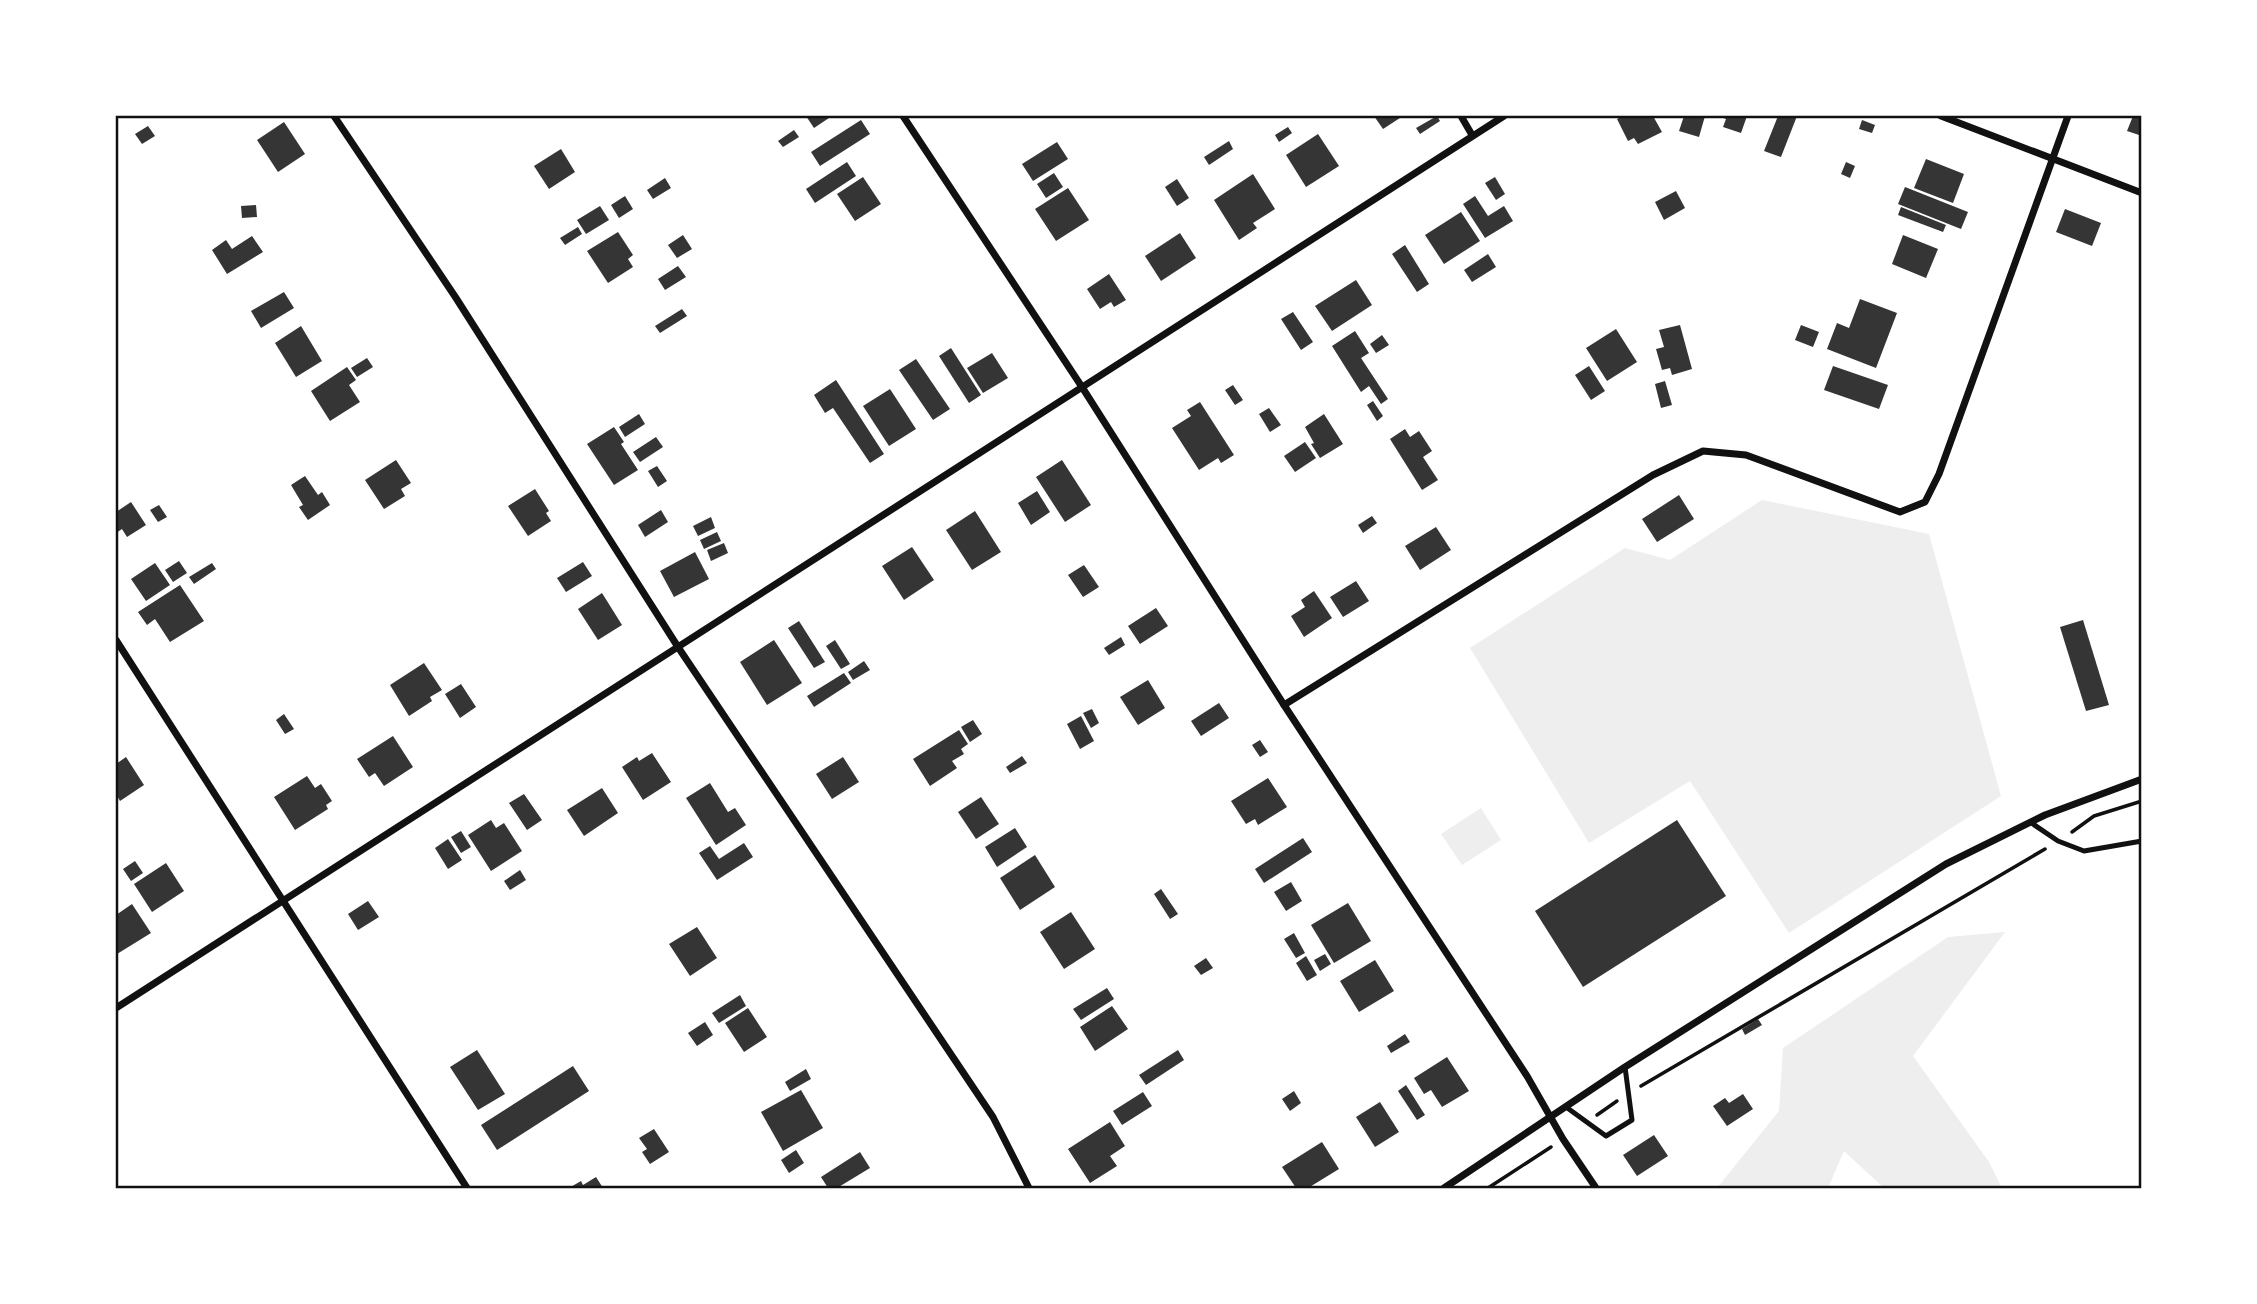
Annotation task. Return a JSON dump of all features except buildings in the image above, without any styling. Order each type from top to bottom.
[{"type":"street","points":[[334,116],[456,298],[678,647],[993,1117],[1029,1188]]},
{"type":"street","points":[[903,116],[1082,387],[1284,705],[1527,1076],[1563,1139],[1596,1188]]},
{"type":"street","points":[[1461,116],[1472,135]]},
{"type":"street","points":[[116,1008],[1504,116]]},
{"type":"street","points":[[1941,116],[2141,193]]},
{"type":"street","points":[[1284,705],[1653,475],[1703,451],[1746,455],[1899,512],[1925,502],[1939,474],[2068,116]]},
{"type":"street","points":[[116,640],[467,1188]]},
{"type":"street","points":[[1444,1188],[1625,1067],[1947,864],[2030,822],[2141,779]]},
{"type":"lane","points":[[2030,822],[2058,841],[2084,851],[2141,841]]},
{"type":"lane","points":[[1566,1107],[1606,1136],[1632,1120],[1625,1067]]},
{"type":"path","points":[[1585,1123],[1628,1094],[2058,841],[2094,816],[2141,801]]},
{"type":"path","points":[[1488,1188],[1563,1139]]},
{"type":"shaded area","points":[[1762,500],[1929,534],[2001,796],[1789,933],[1690,781],[1589,843],[1470,648],[1625,548],[1670,560]]},
{"type":"shaded area","points":[[1481,808],[1501,840],[1462,865],[1441,834]]},
{"type":"shaded area","points":[[2005,932],[1913,1056],[1989,1162],[2002,1188],[1884,1188],[1844,1151],[1828,1188],[1717,1188],[1779,1111],[1783,1048],[1948,937]]}]
